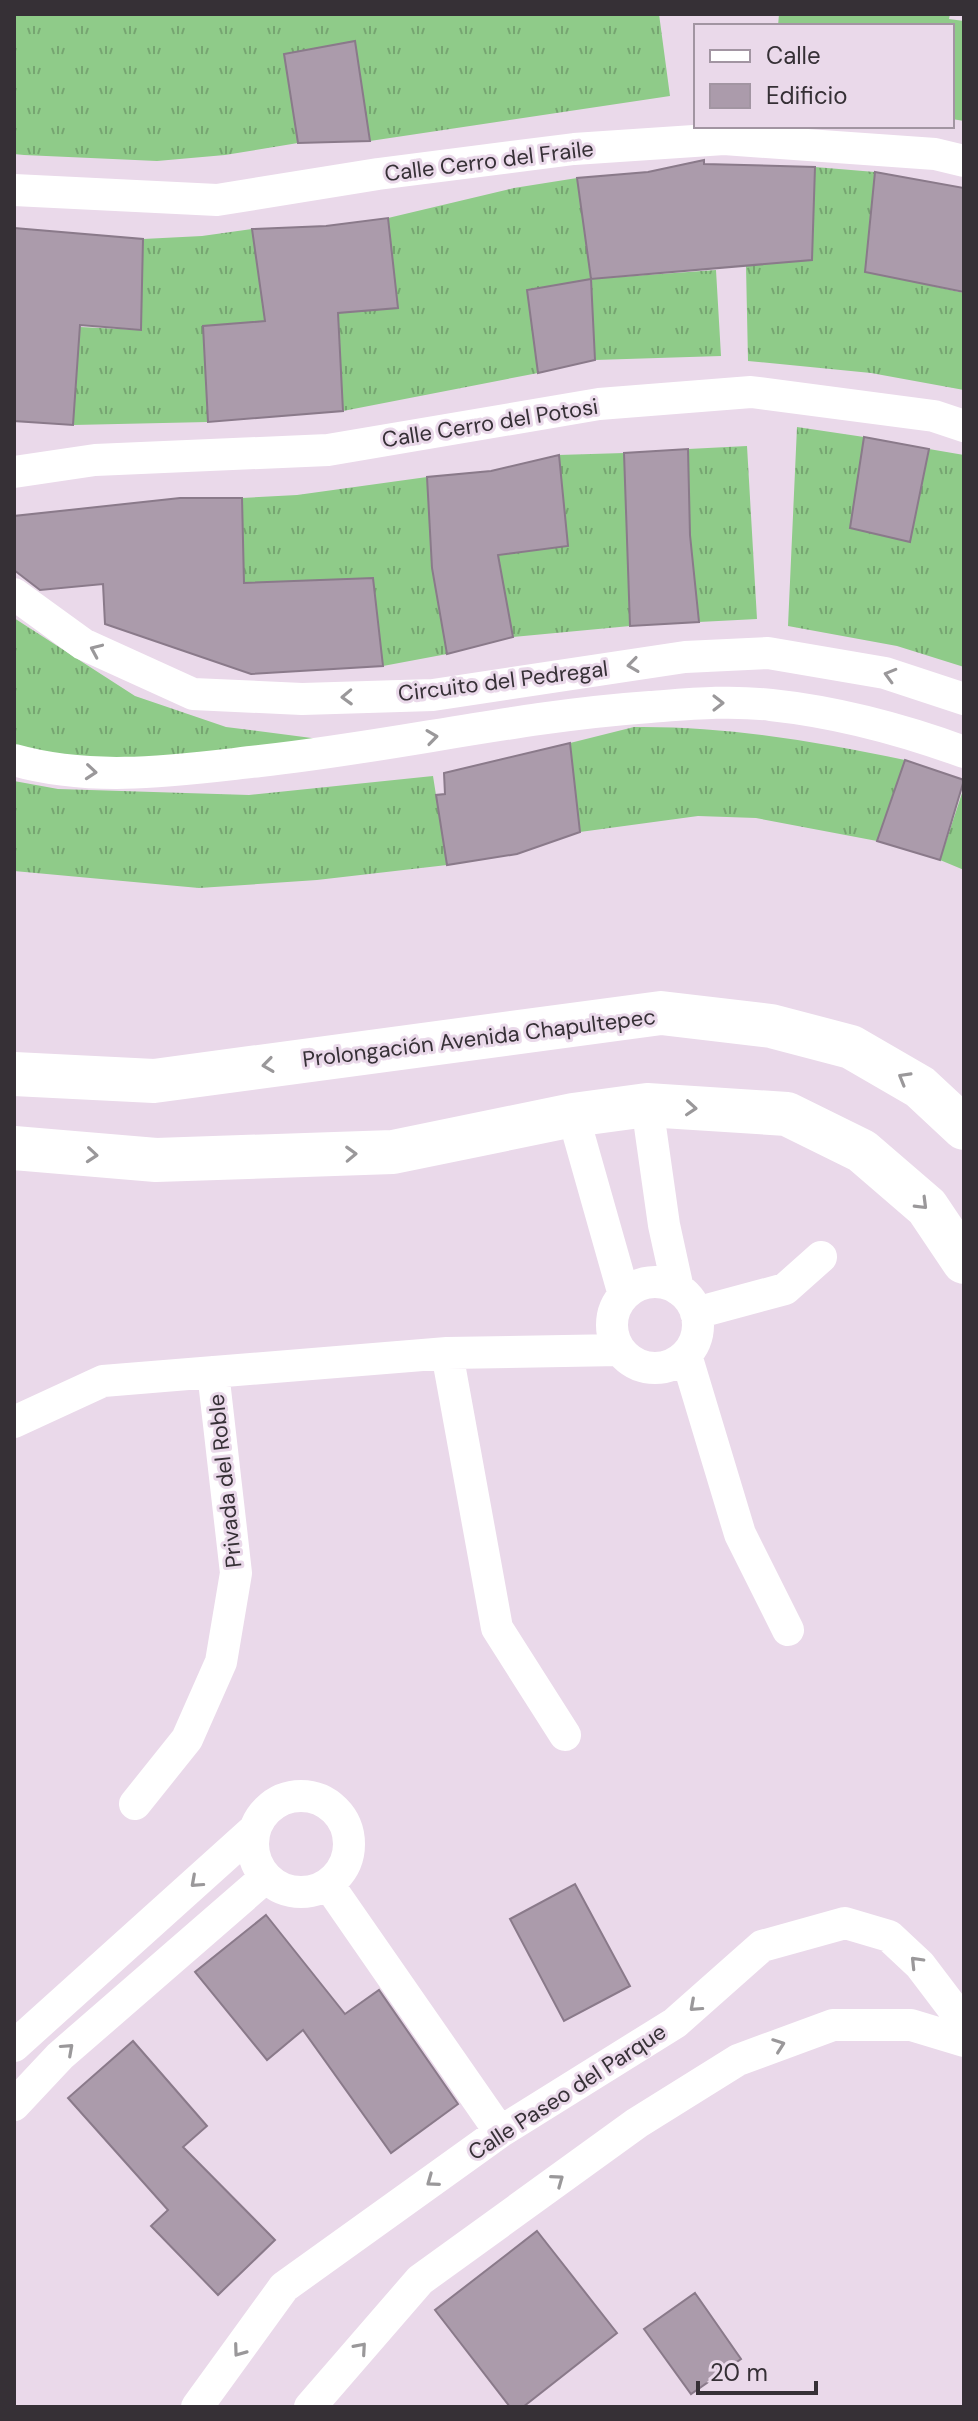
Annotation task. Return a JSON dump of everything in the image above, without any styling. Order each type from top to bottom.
[{"type":"street","name":"Calle Cerro del Fraile","points":[[14,190],[217,200],[559,151],[724,139],[935,154],[964,161]]},
{"type":"street","name":"Calle Cerro del Potosi","points":[[14,472],[95,460],[328,450],[599,404],[751,392],[934,416],[964,426]]},
{"type":"street","name":"Circuito del Pedregal","points":[[14,594],[83,644],[193,694],[302,699],[433,695],[685,657],[768,653],[885,673],[964,699]]},
{"type":"street","name":"Circuito del Pedregal","points":[[14,760],[82,772],[133,775],[281,759],[585,711],[714,702],[770,705],[877,723],[964,752]]},
{"type":"street","name":"Prolongación Avenida Chapultepec","points":[[14,1074],[154,1081],[661,1013],[771,1026],[851,1047],[920,1087],[964,1128]]},
{"type":"street","points":[[647,1105],[664,1225],[687,1301],[694,1342],[686,1355],[659,1367],[645,1367],[620,1350],[612,1322],[624,1295],[650,1282],[687,1301],[785,1289],[821,1257]]},
{"type":"street","points":[[14,1148],[156,1160],[393,1152],[573,1115],[647,1105],[787,1114],[862,1151],[927,1207],[964,1262]]},
{"type":"street","points":[[573,1115],[624,1295]]},
{"type":"street","name":"Privada del Roble","points":[[14,1422],[103,1381],[447,1353],[620,1350]]},
{"type":"street","points":[[447,1353],[497,1628],[565,1735]]},
{"type":"street","points":[[686,1355],[740,1534],[788,1630]]},
{"type":"street","name":"Privada del Roble","points":[[135,1804],[187,1739],[221,1662],[236,1573],[213,1372]]},
{"type":"street","points":[[14,2046],[254,1830],[274,1803],[307,1795],[336,1810],[350,1841],[340,1873],[328,1884],[313,1891],[296,1892],[266,1877],[257,1863],[254,1830]]},
{"type":"street","points":[[14,2105],[60,2056],[266,1877]]},
{"type":"street","points":[[328,1884],[500,2132]]},
{"type":"street","name":"Calle Paseo del Parque","points":[[197,2407],[284,2287],[500,2132],[675,2023],[762,1946],[845,1923],[889,1936],[920,1965],[964,2023]]},
{"type":"street","points":[[310,2407],[420,2280],[637,2123],[738,2060],[833,2025],[911,2025],[964,2041]]},
{"type":"green space","points":[[14,14],[659,14],[670,96],[370,141],[354,41],[284,54],[298,143],[225,155],[157,161],[14,154]]},
{"type":"green space","points":[[779,14],[950,14],[949,19],[964,21],[964,121],[954,119],[954,24],[778,24]]},
{"type":"green space","points":[[815,167],[875,172],[865,271],[964,293],[964,390],[871,373],[748,361],[746,266],[811,260]]},
{"type":"green space","points":[[577,178],[591,279],[716,270],[721,356],[595,360],[590,279],[527,290],[538,373],[343,411],[338,313],[398,308],[388,218],[514,188]]},
{"type":"green space","points":[[252,229],[265,321],[203,326],[208,422],[73,425],[80,327],[141,330],[143,239],[202,236]]},
{"type":"green space","points":[[797,427],[864,437],[850,528],[909,542],[929,449],[964,455],[964,667],[897,646],[788,626]]},
{"type":"green space","points":[[747,446],[757,619],[699,622],[690,535],[688,449]]},
{"type":"green space","points":[[624,453],[630,626],[513,637],[498,555],[568,546],[558,455]]},
{"type":"green space","points":[[427,477],[432,568],[447,654],[383,666],[373,578],[244,583],[242,498],[297,495]]},
{"type":"green space","points":[[14,618],[135,696],[226,727],[327,740],[165,763],[60,756],[14,746]]},
{"type":"green space","points":[[634,727],[702,729],[770,736],[905,760],[877,841],[756,818],[698,816],[580,832],[570,743]]},
{"type":"green space","points":[[433,776],[447,865],[317,880],[199,888],[14,871],[14,781],[58,789],[249,795]]},
{"type":"green space","points":[[964,787],[964,870],[940,860]]},
{"type":"building","points":[[355,41],[370,141],[298,143],[284,54]]},
{"type":"building","points":[[704,160],[704,164],[815,167],[812,260],[591,279],[577,178],[648,172]]},
{"type":"building","points":[[875,172],[964,188],[964,292],[865,272]]},
{"type":"building","points":[[388,218],[398,308],[338,313],[343,411],[208,422],[203,326],[265,321],[252,229],[326,226]]},
{"type":"building","points":[[14,228],[143,239],[141,330],[80,325],[73,425],[14,421]]},
{"type":"building","points":[[591,279],[595,360],[538,373],[527,290]]},
{"type":"building","points":[[864,437],[929,449],[910,542],[850,528]]},
{"type":"building","points":[[688,449],[690,535],[699,622],[630,626],[624,453]]},
{"type":"building","points":[[559,455],[568,546],[498,555],[513,637],[447,654],[432,568],[427,477],[491,471]]},
{"type":"building","points":[[180,498],[242,498],[244,583],[373,578],[383,666],[251,674],[105,624],[103,584],[40,590],[14,570],[14,516]]},
{"type":"building","points":[[570,743],[580,832],[517,854],[447,865],[436,795],[445,794],[444,773]]},
{"type":"building","points":[[905,760],[964,780],[940,860],[877,841]]},
{"type":"building","points":[[575,1884],[630,1986],[564,2021],[510,1919]]},
{"type":"building","points":[[266,1915],[345,2014],[379,1990],[458,2104],[391,2153],[303,2030],[267,2060],[195,1972]]},
{"type":"building","points":[[133,2041],[207,2126],[183,2147],[275,2240],[218,2295],[151,2226],[168,2210],[68,2098]]},
{"type":"building","points":[[537,2231],[617,2333],[523,2407],[510,2407],[435,2310]]},
{"type":"building","points":[[695,2293],[741,2359],[691,2394],[644,2329]]}]
